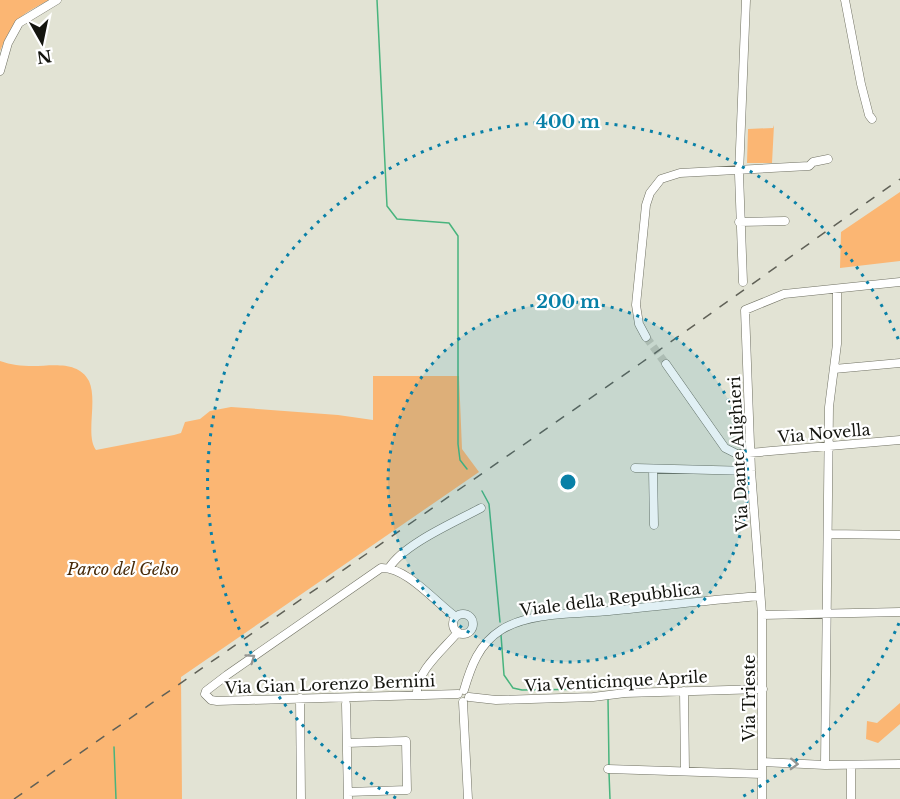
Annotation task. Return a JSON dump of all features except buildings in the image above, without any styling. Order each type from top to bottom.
[{"type":"street","points":[[743,282],[739,225],[739,170],[746,0]]},
{"type":"street","points":[[845,0],[861,84],[872,119]]},
{"type":"street","points":[[0,71],[8,43],[19,23],[54,1]]},
{"type":"street","points":[[646,337],[639,324],[636,305],[646,205],[650,193],[662,179],[680,172],[808,166],[813,162],[828,159]]},
{"type":"street","points":[[739,225],[785,221]]},
{"type":"street","points":[[825,765],[829,407],[837,344],[837,289],[900,282]]},
{"type":"street","name":"Via Dante Alighieri","points":[[760,596],[750,452],[746,310],[784,294],[837,289]]},
{"type":"street","points":[[834,369],[900,363]]},
{"type":"street","name":"Via Novella","points":[[666,364],[725,448],[737,453],[900,440]]},
{"type":"street","points":[[635,468],[751,471]]},
{"type":"street","points":[[653,469],[654,525]]},
{"type":"street","points":[[456,617],[401,572],[389,568],[395,559],[422,540],[480,508]]},
{"type":"street","points":[[828,534],[900,535]]},
{"type":"street","name":"Via Gian Lorenzo Bernini","points":[[389,568],[381,568],[227,675],[205,694],[211,700],[217,701],[417,695],[463,696]]},
{"type":"street","name":"Via Trieste","points":[[760,596],[763,689],[762,799]]},
{"type":"street","name":"Viale della Repubblica","points":[[468,799],[463,696],[472,663],[483,645],[502,629],[529,619],[760,596]]},
{"type":"street","points":[[762,615],[900,612]]},
{"type":"street","points":[[465,614],[473,621],[471,630],[465,634],[458,632],[453,625],[456,617],[465,614]]},
{"type":"street","points":[[417,695],[417,683],[422,675],[458,632]]},
{"type":"street","name":"Via Venticinque Aprile","points":[[463,696],[496,700],[763,689]]},
{"type":"street","points":[[684,691],[685,771]]},
{"type":"street","points":[[300,698],[301,799]]},
{"type":"street","points":[[346,704],[348,796],[407,790],[406,741],[347,743]]},
{"type":"street","points":[[762,762],[825,765],[900,764]]},
{"type":"street","points":[[851,765],[851,799]]},
{"type":"street","points":[[609,769],[762,774]]},
{"type":"green space","points":[[0,0],[49,0],[30,10],[18,20],[0,51]]},
{"type":"green space","points":[[774,125],[772,163],[747,163],[748,129],[773,128]]},
{"type":"green space","points":[[900,192],[900,261],[840,268],[841,232]]},
{"type":"green space","name":"Parco del Gelso","points":[[0,361],[24,366],[71,367],[84,374],[91,389],[92,436],[96,450],[181,433],[185,422],[200,419],[210,411],[231,407],[373,420],[373,376],[459,376],[462,449],[479,472],[181,677],[182,799],[0,799]]},
{"type":"green space","points":[[900,703],[900,724],[878,743],[866,739],[867,721],[877,723]]},
{"type":"waterway","points":[[377,0],[387,206],[397,219],[449,223],[458,236],[458,444],[460,460],[467,469]]},
{"type":"waterway","points":[[482,491],[489,504],[500,622]]},
{"type":"waterway","points":[[501,635],[504,675],[513,688],[522,690],[597,689]]},
{"type":"waterway","points":[[608,699],[609,765]]},
{"type":"waterway","points":[[114,747],[116,799]]},
{"type":"waterway","points":[[609,773],[610,799]]},
{"type":"tunnel","points":[[646,337],[666,364]]},
{"type":"railway","points":[[14,799],[641,363],[900,179]]}]
